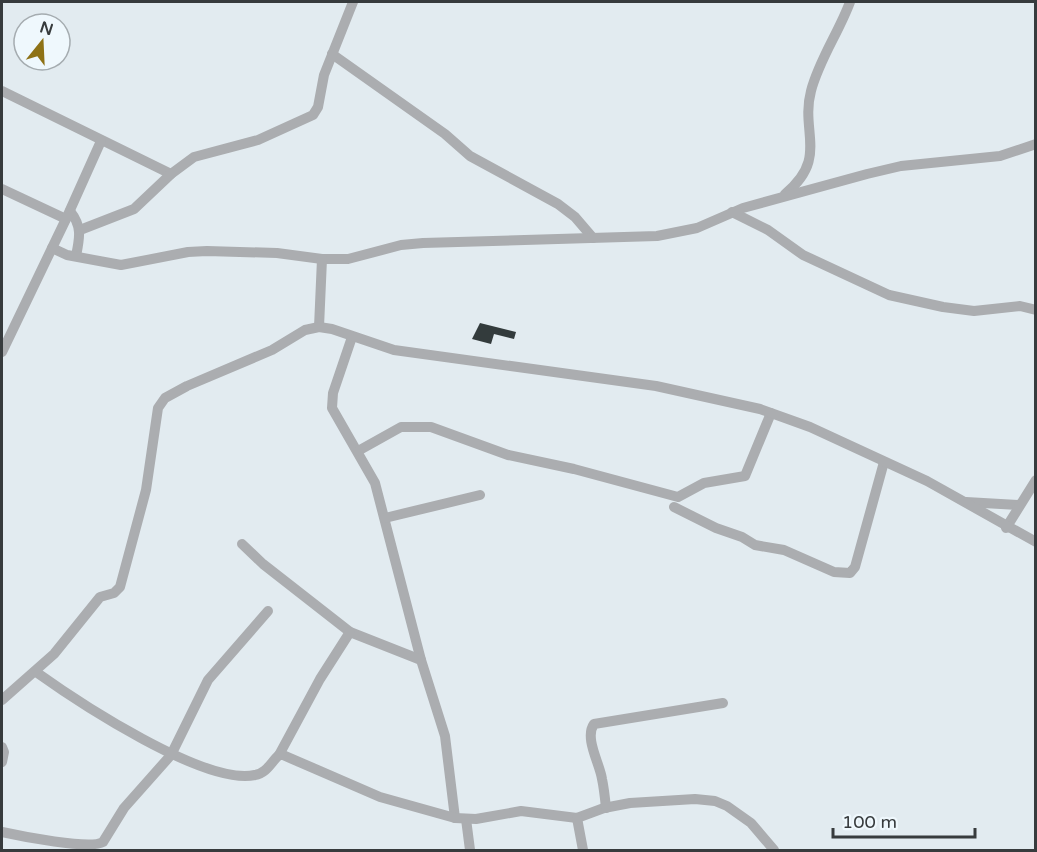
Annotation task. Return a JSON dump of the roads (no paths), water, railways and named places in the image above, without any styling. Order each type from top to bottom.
[{"type":"street","points":[[80,230],[134,209],[171,174],[194,157],[258,140],[313,115],[318,107],[324,75],[353,2]]},
{"type":"street","points":[[781,197],[799,183],[806,170],[812,149],[810,93],[850,2]]},
{"type":"street","points":[[332,54],[445,134],[470,156],[558,204],[575,217],[593,238]]},
{"type":"street","points":[[2,91],[171,174]]},
{"type":"street","points":[[2,352],[101,141]]},
{"type":"street","points":[[52,248],[62,254],[121,265],[188,252],[277,253],[322,259],[348,259],[401,245],[423,243],[657,236],[697,228],[732,212],[781,197],[901,166],[1000,156],[1035,144]]},
{"type":"street","points":[[2,189],[78,221],[80,230],[76,256]]},
{"type":"street","points":[[732,212],[768,230],[803,255],[889,295],[943,307],[974,311],[1020,306],[1035,310]]},
{"type":"street","points":[[319,327],[322,259]]},
{"type":"street","points":[[2,700],[36,672],[86,617],[100,597],[114,593],[120,587],[146,490],[158,408],[165,399],[187,386],[272,351],[305,330],[319,327],[394,350],[687,392],[771,413],[810,427],[966,502],[1006,528],[1035,542]]},
{"type":"street","points":[[352,337],[332,400],[337,420],[358,451],[375,483],[421,660],[445,736],[460,818],[470,850]]},
{"type":"street","points":[[358,451],[401,427],[425,426],[451,432],[508,455],[549,462],[678,497],[705,483],[745,476],[771,413]]},
{"type":"street","points":[[674,507],[716,528],[742,537],[754,546],[789,551],[834,572],[850,573],[855,567],[884,462]]},
{"type":"street","points":[[1006,528],[1035,480]]},
{"type":"street","points":[[385,518],[480,495]]},
{"type":"street","points":[[966,502],[1019,504]]},
{"type":"street","points":[[242,544],[262,564],[350,632],[421,660]]},
{"type":"street","points":[[2,832],[98,845],[108,836],[124,808],[171,755],[208,680],[268,610]]},
{"type":"street","points":[[36,672],[77,700],[190,764],[244,776],[256,775],[269,768],[279,755],[320,679],[350,632]]},
{"type":"street","points":[[606,807],[602,777],[593,750],[591,729],[594,724],[723,703]]},
{"type":"street","points":[[2,747],[4,752],[2,762]]},
{"type":"street","points":[[279,755],[288,756],[399,803],[460,818],[521,811],[577,818],[606,807],[680,800],[715,801],[727,806],[751,823],[774,850]]},
{"type":"street","points":[[577,818],[583,850]]}]
